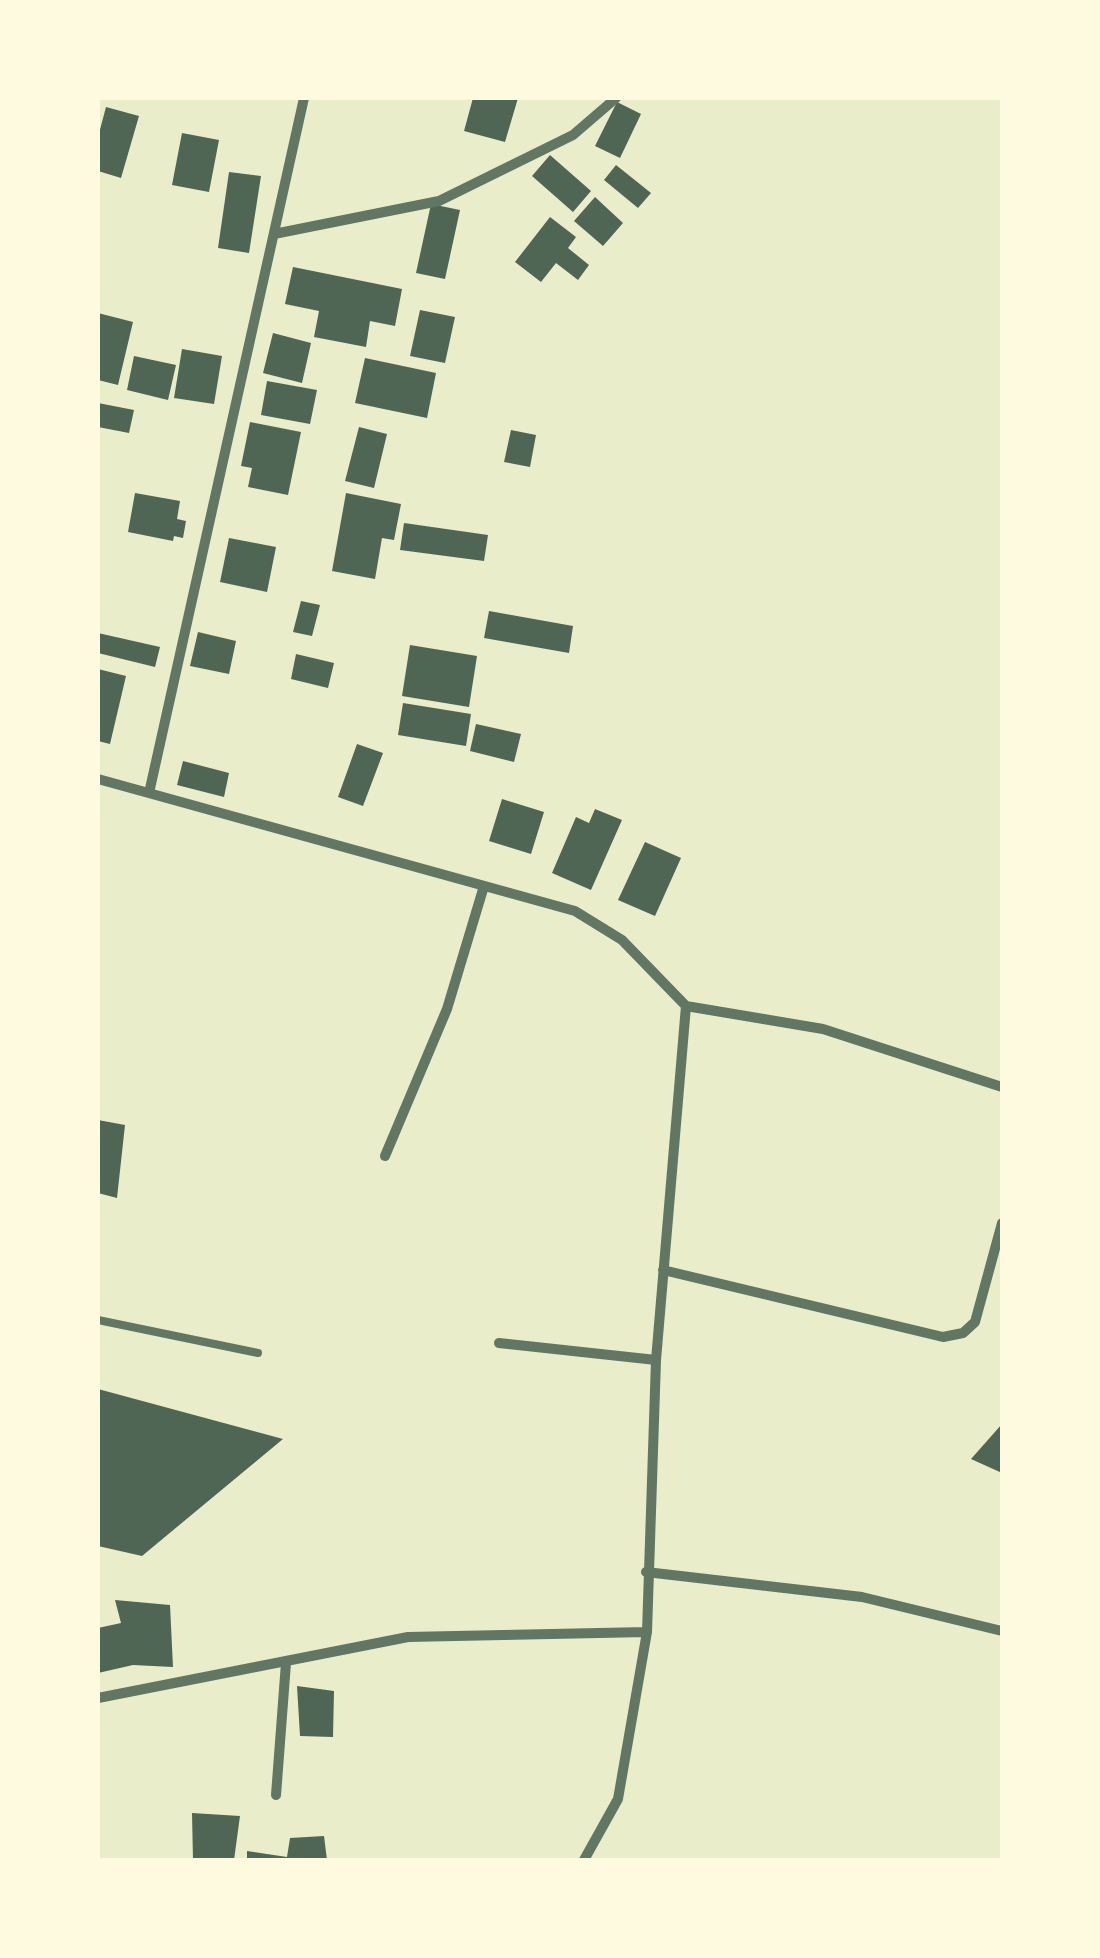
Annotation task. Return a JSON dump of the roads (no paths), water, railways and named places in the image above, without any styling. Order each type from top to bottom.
[{"type":"street","points":[[150,794],[304,98]]},
{"type":"street","points":[[274,234],[439,200],[573,135],[616,98]]},
{"type":"street","points":[[98,778],[575,911],[622,940],[686,1006],[824,1029],[1002,1088]]},
{"type":"street","points":[[385,1156],[447,1009],[484,886]]},
{"type":"street","points":[[584,1860],[618,1799],[647,1632],[656,1360],[686,1006]]},
{"type":"street","points":[[663,1270],[944,1336],[963,1333],[975,1322],[1002,1223]]},
{"type":"street","points":[[499,1343],[656,1360]]},
{"type":"street","points":[[646,1572],[862,1598],[1002,1631]]},
{"type":"street","points":[[98,1698],[408,1637],[647,1632]]},
{"type":"street","points":[[276,1795],[286,1663]]},
{"type":"lane","points":[[98,1320],[258,1352]]}]
